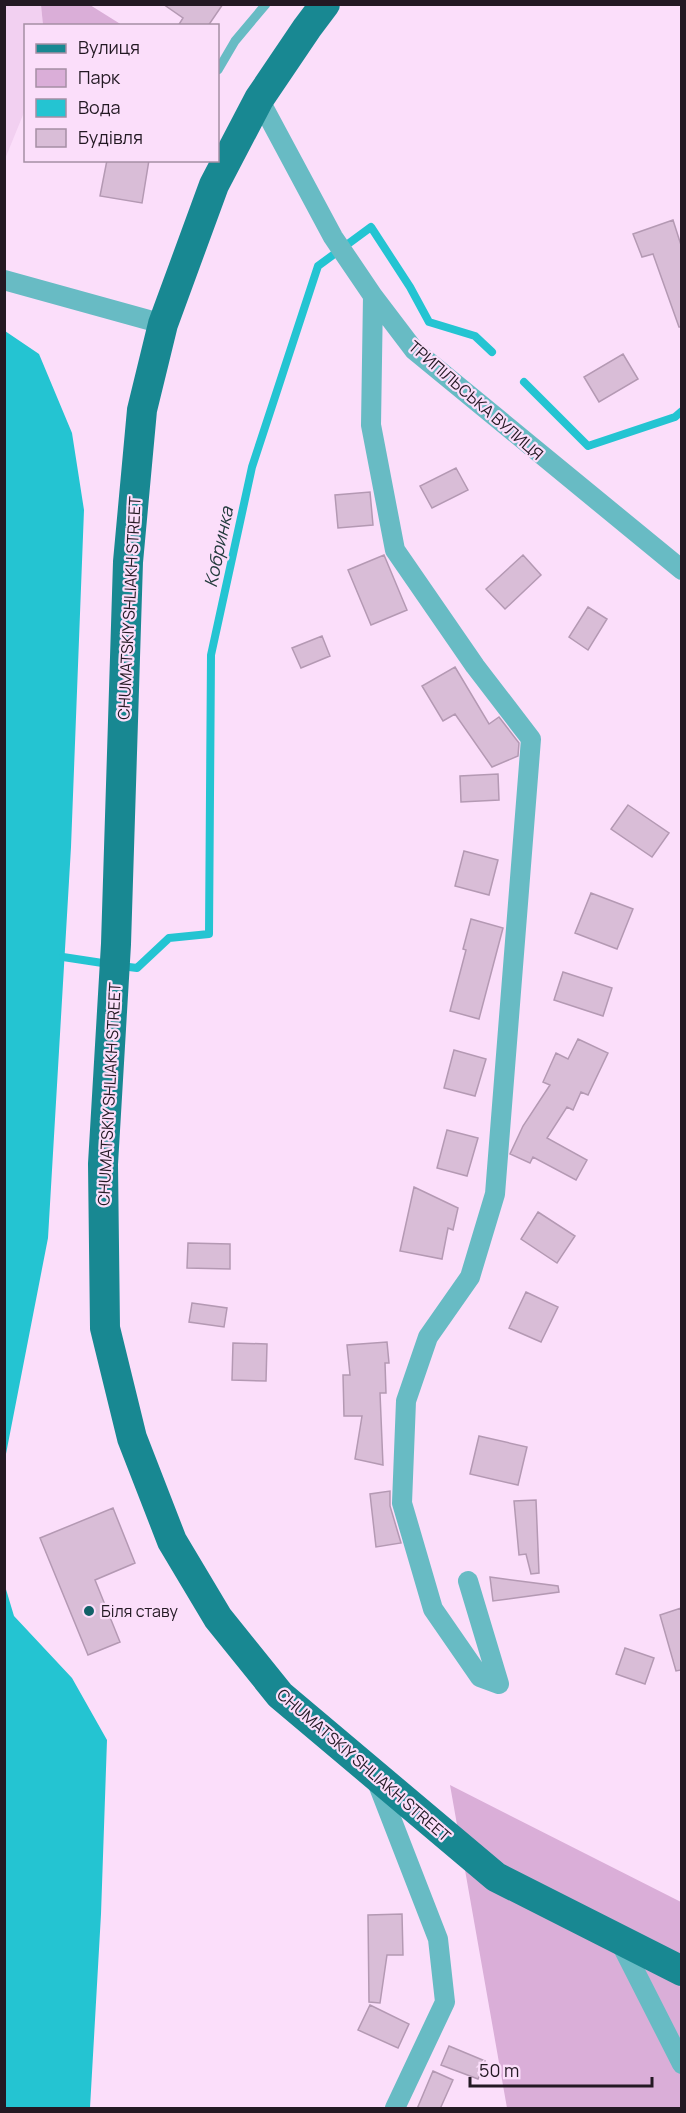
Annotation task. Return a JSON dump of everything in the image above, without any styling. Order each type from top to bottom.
[{"type":"main road","points":[[259,99],[326,4]]},
{"type":"main road","name":"CHUMATSKIY SHLIAKH STREET","points":[[259,99],[211,177],[163,324],[142,410],[128,562],[116,944],[103,1164],[105,1328],[132,1438],[172,1541],[218,1617],[280,1695],[496,1877],[681,1971]]},
{"type":"street","name":"ТРИПІЛЬСЬКА ВУЛИЦЯ","points":[[259,99],[333,237],[373,296],[414,350],[681,570]]},
{"type":"street","points":[[4,280],[163,324]]},
{"type":"street","points":[[373,296],[371,425],[395,550],[475,666],[531,739],[495,1194],[470,1277],[428,1337],[406,1401],[402,1503],[433,1609],[480,1677],[499,1684],[468,1581]]},
{"type":"street","points":[[375,1776],[438,1939],[445,2002],[395,2109]]},
{"type":"street","points":[[619,1940],[681,2064]]},
{"type":"lane","points":[[219,68],[236,40],[266,4]]},
{"type":"shaded area","points":[[5,5],[41,5],[43,24],[24,24],[24,112],[5,159]]},
{"type":"green space","points":[[41,5],[90,5],[120,24],[43,24]]},
{"type":"green space","points":[[450,1785],[681,1902],[681,2108],[507,2108]]},
{"type":"water","points":[[5,331],[39,354],[72,433],[84,510],[71,847],[48,1238],[5,1459]]},
{"type":"water","points":[[5,1586],[14,1616],[72,1678],[107,1740],[101,1914],[90,2108],[5,2108]]},
{"type":"building","points":[[163,4],[223,4],[209,24],[179,24],[183,18]]},
{"type":"building","points":[[107,162],[149,162],[142,203],[100,196]]},
{"type":"building","points":[[673,220],[681,245],[681,327],[679,327],[653,254],[642,257],[633,234]]},
{"type":"building","points":[[623,354],[638,379],[599,402],[584,377]]},
{"type":"building","points":[[456,468],[468,490],[432,508],[420,486]]},
{"type":"building","points":[[370,492],[373,525],[338,528],[335,495]]},
{"type":"building","points":[[384,555],[407,610],[371,625],[348,570]]},
{"type":"building","points":[[523,555],[541,575],[505,609],[486,589]]},
{"type":"building","points":[[588,607],[607,619],[588,650],[569,637]]},
{"type":"building","points":[[322,636],[330,656],[301,668],[292,648]]},
{"type":"building","points":[[455,667],[489,724],[499,717],[519,743],[518,756],[492,767],[455,714],[443,721],[422,686]]},
{"type":"building","points":[[498,774],[499,800],[461,802],[460,776]]},
{"type":"building","points":[[628,805],[669,833],[652,857],[611,829]]},
{"type":"building","points":[[464,851],[498,860],[489,895],[455,886]]},
{"type":"building","points":[[591,893],[633,909],[617,949],[575,933]]},
{"type":"building","points":[[471,919],[503,928],[479,1019],[450,1011],[466,950],[463,949]]},
{"type":"building","points":[[563,972],[612,988],[603,1016],[554,1000]]},
{"type":"building","points":[[578,1039],[608,1053],[588,1095],[581,1092],[573,1110],[567,1107],[547,1138],[587,1160],[576,1180],[533,1157],[530,1163],[510,1154],[523,1126],[550,1085],[543,1082],[556,1053],[568,1059]]},
{"type":"building","points":[[454,1050],[486,1059],[475,1096],[444,1088]]},
{"type":"building","points":[[447,1130],[478,1138],[467,1176],[437,1168]]},
{"type":"building","points":[[414,1187],[458,1208],[453,1230],[448,1228],[442,1259],[400,1251]]},
{"type":"building","points":[[538,1212],[575,1236],[557,1263],[521,1239]]},
{"type":"building","points":[[188,1243],[230,1244],[230,1269],[187,1268]]},
{"type":"building","points":[[526,1292],[558,1307],[541,1342],[509,1328]]},
{"type":"building","points":[[192,1303],[227,1308],[224,1327],[189,1322]]},
{"type":"building","points":[[387,1342],[389,1363],[385,1363],[386,1393],[380,1393],[383,1465],[355,1459],[362,1416],[344,1416],[343,1375],[350,1375],[347,1345]]},
{"type":"building","points":[[233,1343],[267,1344],[266,1381],[232,1380]]},
{"type":"building","points":[[479,1436],[527,1447],[518,1485],[470,1474]]},
{"type":"building","points":[[390,1491],[390,1506],[401,1543],[376,1547],[370,1494]]},
{"type":"building","points":[[536,1500],[539,1573],[531,1574],[526,1554],[519,1555],[514,1501]]},
{"type":"building","name":"Біля ставу","points":[[113,1508],[135,1563],[95,1580],[120,1642],[88,1655],[40,1538]]},
{"type":"building","points":[[490,1577],[558,1586],[559,1592],[493,1601]]},
{"type":"building","points":[[681,1608],[681,1670],[676,1671],[660,1615]]},
{"type":"building","points":[[625,1648],[654,1658],[645,1684],[616,1674]]},
{"type":"building","points":[[402,1914],[403,1955],[387,1955],[380,2003],[369,2002],[368,1915]]},
{"type":"building","points":[[370,2005],[409,2024],[398,2048],[358,2030]]},
{"type":"building","points":[[449,2046],[485,2061],[478,2079],[441,2065]]},
{"type":"building","points":[[433,2071],[453,2080],[440,2109],[417,2109]]},
{"type":"waterway","name":"Кобринка","points":[[121,966],[137,968],[169,938],[209,934],[211,655],[252,467],[318,266],[371,227],[410,287],[429,322],[475,336],[492,352]]},
{"type":"waterway","name":"Кобринка","points":[[524,382],[588,446],[675,417],[682,411]]},
{"type":"waterway","name":"Кобринка","points":[[63,957],[109,964]]},
{"type":"place","name":"Біля ставу","points":[[89,1611]]}]
